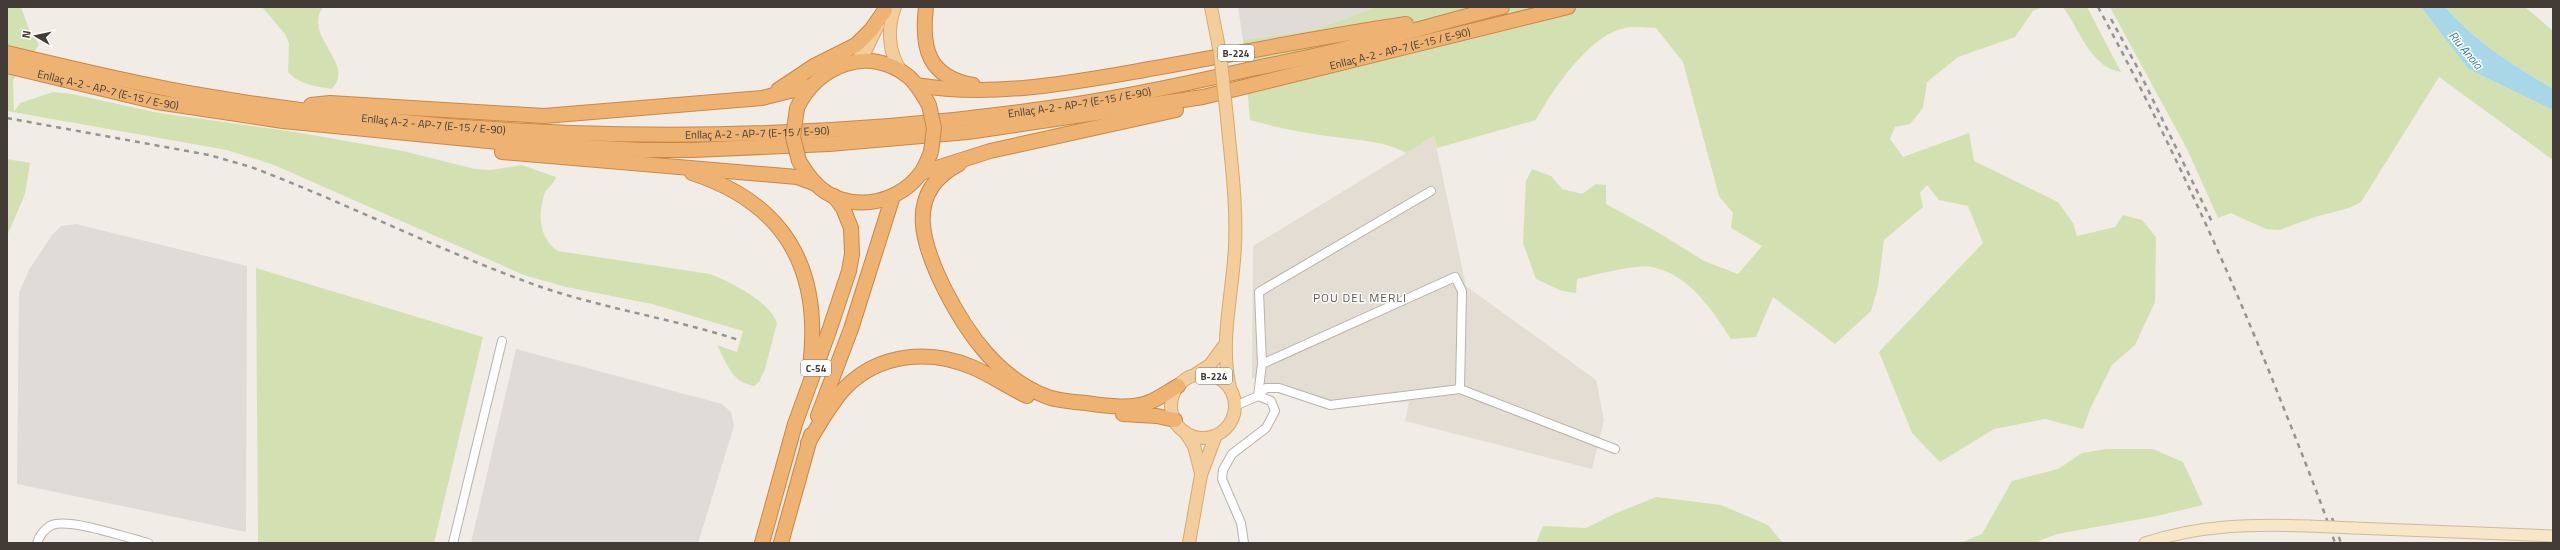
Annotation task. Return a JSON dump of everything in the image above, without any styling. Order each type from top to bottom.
[{"type":"highway","points":[[926,7],[925,44],[935,68],[944,75],[972,85],[1019,87]]},
{"type":"highway","name":"Enllaç A-2 - AP-7 (E-15 / E-90)","points":[[7,53],[199,95],[387,120],[512,130],[671,134],[863,127],[1043,109],[1186,84],[1353,47],[1502,7]]},
{"type":"highway","name":"Enllaç A-2 - AP-7 (E-15 / E-90)","points":[[7,66],[157,102],[283,121],[509,143],[641,150],[829,144],[968,132],[1203,97],[1568,7]]},
{"type":"highway","points":[[762,98],[790,83],[814,66],[856,45],[891,9]]},
{"type":"highway","name":"B-224","points":[[1019,87],[1077,82],[1326,35],[1454,19]]},
{"type":"highway","points":[[921,173],[990,151],[1350,71],[1458,34]]},
{"type":"highway","name":"C-54","points":[[856,61],[879,63],[901,72],[916,85],[929,105],[934,128],[931,152],[921,173],[908,187],[893,196],[874,203],[854,202],[834,196],[816,184],[799,161],[793,137],[797,108],[810,86],[823,74],[839,65],[856,61]]},
{"type":"highway","points":[[916,85],[946,90],[980,90],[1019,87]]},
{"type":"highway","points":[[283,107],[330,103],[544,116],[762,98],[810,86]]},
{"type":"highway","points":[[283,121],[332,135],[797,177],[816,184]]},
{"type":"highway","points":[[990,151],[953,167],[941,177],[931,189],[925,204],[922,219],[922,233],[931,261],[950,299],[978,344],[1003,370],[1024,385],[1048,397],[1095,404],[1134,406],[1151,402],[1178,386]]},
{"type":"highway","points":[[673,167],[721,184],[738,194],[769,218],[792,244],[806,277],[811,305],[813,346],[807,392]]},
{"type":"highway","name":"C-54","points":[[762,543],[779,477],[829,331],[852,254],[852,234],[848,219],[834,196]]},
{"type":"highway","name":"C-54","points":[[781,543],[808,444],[851,329],[893,196]]},
{"type":"highway","points":[[808,444],[836,400],[846,388],[859,377],[888,361],[920,355],[972,367],[1018,392],[1050,405],[1096,412],[1157,416],[1175,420]]},
{"type":"main road","points":[[1202,7],[1215,22]]},
{"type":"main road","name":"B-224","points":[[1211,7],[1220,53],[1233,174],[1235,244],[1231,304],[1224,346],[1225,368],[1235,406]]},
{"type":"main road","points":[[856,61],[870,44],[891,9]]},
{"type":"main road","points":[[891,9],[892,50],[901,72]]},
{"type":"main road","name":"B-224","points":[[1178,386],[1210,365],[1224,346]]},
{"type":"main road","name":"B-224","points":[[1195,374],[1216,376],[1230,388]]},
{"type":"main road","points":[[1178,386],[1171,403],[1175,420],[1194,446],[1201,475]]},
{"type":"main road","points":[[1189,543],[1201,475],[1216,435],[1229,424],[1235,406]]},
{"type":"main road","points":[[1185,432],[1200,438],[1216,435]]},
{"type":"main road","points":[[2145,543],[2181,533],[2228,526],[2308,526],[2553,536]]},
{"type":"street","points":[[1258,396],[1262,364],[1259,292],[1430,191]]},
{"type":"street","points":[[1262,364],[1455,277],[1462,291],[1460,389]]},
{"type":"street","points":[[453,543],[502,341]]},
{"type":"street","points":[[1235,406],[1258,396],[1266,388],[1279,388],[1330,405],[1460,389],[1615,449]]},
{"type":"street","points":[[1244,543],[1241,523],[1222,479],[1223,470],[1232,454],[1266,428],[1275,412],[1271,401],[1258,396]]},
{"type":"street","points":[[37,543],[39,536],[52,525],[71,524],[148,543]]},
{"type":"shaded area","points":[[1238,7],[1376,7],[1314,30],[1243,40]]},
{"type":"shaded area","points":[[1434,136],[1466,286],[1596,380],[1604,420],[1592,469],[1405,421],[1409,402],[1329,406],[1290,397],[1252,378],[1253,246]]},
{"type":"shaded area","points":[[76,224],[247,266],[246,532],[17,484],[19,293],[29,270],[52,235],[61,226]]},
{"type":"shaded area","points":[[516,349],[722,404],[731,412],[734,426],[698,543],[471,543]]},
{"type":"green space","points":[[7,7],[21,7],[29,29],[39,45],[13,80],[14,112],[20,103],[53,92],[72,94],[159,113],[295,132],[403,151],[475,169],[490,170],[522,165],[556,177],[544,195],[541,218],[547,240],[558,251],[710,274],[738,287],[766,307],[773,315],[777,323],[765,369],[759,382],[754,386],[746,384],[735,376],[727,365],[717,345],[737,352],[743,331],[652,304],[566,287],[524,275],[274,165],[227,150],[7,111]]},
{"type":"green space","points":[[262,7],[323,7],[319,17],[318,26],[338,70],[338,79],[332,89],[314,86],[303,82],[288,72],[289,43],[285,34]]},
{"type":"green space","points":[[1376,7],[2043,7],[2033,11],[2015,37],[1958,57],[1927,82],[1923,108],[1910,124],[1895,127],[1890,139],[1903,157],[1969,133],[1974,161],[2058,202],[2073,223],[2077,236],[2115,227],[2123,215],[2142,220],[2156,237],[2155,302],[2135,345],[2112,365],[2090,409],[2083,429],[2045,419],[1994,429],[1940,462],[1912,433],[1879,352],[1983,243],[1968,206],[1939,200],[1927,185],[1920,193],[1923,207],[1884,240],[1878,287],[1871,311],[1835,344],[1773,297],[1756,337],[1731,339],[1716,316],[1688,285],[1665,271],[1652,267],[1644,266],[1625,268],[1577,279],[1576,293],[1562,291],[1536,279],[1523,243],[1526,181],[1532,169],[1551,176],[1562,189],[1582,194],[1596,184],[1606,185],[1606,204],[1659,233],[1704,261],[1738,274],[1762,246],[1731,228],[1733,213],[1719,196],[1683,62],[1656,28],[1625,28],[1611,33],[1598,41],[1585,53],[1562,80],[1536,120],[1437,148],[1434,136],[1406,153],[1391,146],[1376,142],[1296,131],[1250,120],[1243,40],[1314,30]]},
{"type":"green space","points":[[2063,7],[2087,7],[2121,72],[2109,68],[2093,55]]},
{"type":"green space","points":[[2110,7],[2421,7],[2468,69],[2553,110],[2553,160],[2439,77],[2361,202],[2349,208],[2315,217],[2279,230],[2266,229],[2231,213],[2218,218],[2187,149]]},
{"type":"green space","points":[[2445,7],[2525,7],[2553,31],[2553,89],[2509,62],[2483,43]]},
{"type":"green space","points":[[7,159],[30,163],[25,194],[7,236]]},
{"type":"green space","points":[[256,268],[483,337],[434,543],[258,543]]},
{"type":"green space","points":[[2106,449],[2153,449],[2183,462],[2203,505],[2157,516],[2057,534],[2039,541],[2040,543],[1960,543],[1982,534],[2012,481],[2058,469],[2082,453]]},
{"type":"green space","points":[[1656,497],[1721,505],[1768,525],[1783,543],[1536,543],[1543,526],[1586,528],[1614,514]]},
{"type":"water","name":"Riu Anoia","points":[[2421,7],[2445,7],[2483,43],[2509,62],[2553,89],[2553,110],[2468,69]]},
{"type":"railway","points":[[2098,7],[2168,143],[2232,282],[2296,439],[2335,543]]},
{"type":"railway","points":[[2111,19],[2136,65],[2212,222]]},
{"type":"railway","points":[[7,118],[209,155],[251,167],[324,196],[468,259],[541,287],[590,302],[690,326],[739,340]]},
{"type":"railway","points":[[2332,518],[2341,543]]},
{"type":"district","name":"POU DEL MERLI","points":[[1360,297]]}]
